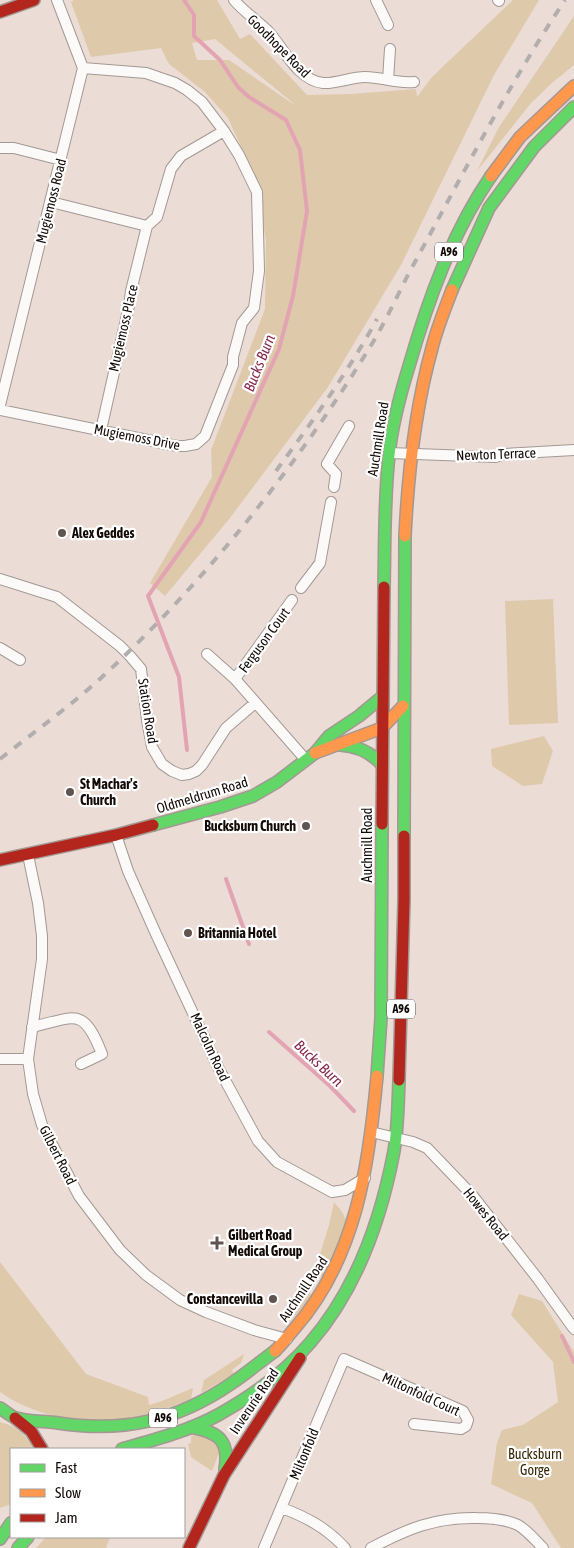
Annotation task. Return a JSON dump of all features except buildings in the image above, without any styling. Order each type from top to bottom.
[{"type":"main road","points":[[0,12],[34,0]]},
{"type":"main road","name":"Auchmill Road","points":[[15,1418],[84,1428],[115,1427],[155,1420],[197,1403],[256,1367],[288,1339],[318,1299],[339,1263],[352,1230],[365,1178],[377,1089],[381,1018],[385,491],[395,416],[427,307],[446,257],[464,221],[479,194],[505,155],[531,124],[574,86]]},
{"type":"main road","name":"A96","points":[[137,1448],[216,1416],[264,1386],[309,1344],[350,1284],[362,1258],[384,1195],[398,1115],[404,907],[403,706],[405,525],[419,408],[432,347],[452,289],[489,208],[534,147],[574,107]]},
{"type":"main road","name":"Oldmeldrum Road","points":[[0,860],[116,835],[254,796],[277,782],[310,756],[329,736],[359,716],[382,697]]},
{"type":"main road","name":"Oldmeldrum Road","points":[[310,756],[382,728],[403,706]]},
{"type":"main road","points":[[340,744],[367,752],[376,757],[382,765]]},
{"type":"main road","name":"Inverurie Road","points":[[189,1548],[224,1475],[309,1344]]},
{"type":"main road","points":[[0,1408],[15,1418]]},
{"type":"main road","name":"A96","points":[[0,1413],[15,1418],[30,1428],[42,1448]]},
{"type":"main road","name":"Inverurie Road","points":[[191,1427],[208,1429],[224,1443],[227,1461],[224,1475]]},
{"type":"main road","name":"A96","points":[[126,1448],[164,1437]]},
{"type":"main road","points":[[0,1539],[10,1524]]},
{"type":"main road","points":[[18,1548],[27,1538]]},
{"type":"street","points":[[58,0],[83,68]]},
{"type":"street","name":"Goodhope Road","points":[[234,0],[243,11],[267,31],[302,72],[312,79],[327,82],[366,77],[404,83],[414,82]]},
{"type":"street","points":[[376,0],[388,25]]},
{"type":"street","points":[[388,80],[390,49]]},
{"type":"street","name":"Mugiemoss Drive","points":[[0,410],[185,446],[196,444],[202,440],[216,410],[233,365],[233,357],[242,323],[254,308],[259,271],[257,192],[224,131],[202,102],[175,83],[143,72],[83,68]]},
{"type":"street","name":"Mugiemoss Road","points":[[0,405],[62,160],[83,68]]},
{"type":"street","name":"Mugiemoss Place","points":[[101,430],[147,226],[157,217],[167,178],[174,164],[181,156],[224,131]]},
{"type":"street","points":[[0,148],[14,148],[62,160]]},
{"type":"street","points":[[51,202],[147,226]]},
{"type":"street","points":[[334,487],[336,474],[327,464],[349,426]]},
{"type":"street","name":"Newton Terrace","points":[[389,453],[496,457],[504,454],[574,450]]},
{"type":"street","points":[[301,588],[320,563],[331,502]]},
{"type":"street","name":"Station Road","points":[[0,578],[57,597],[120,646],[141,669],[152,747],[162,764],[172,771],[182,774],[196,771],[226,728],[256,704]]},
{"type":"street","name":"Ferguson Court","points":[[235,679],[292,600]]},
{"type":"street","points":[[0,648],[20,660]]},
{"type":"street","points":[[207,654],[235,679],[256,704],[310,756]]},
{"type":"street","name":"Malcolm Road","points":[[116,835],[128,871],[219,1069],[258,1141],[277,1162],[332,1192],[340,1192],[365,1178]]},
{"type":"street","name":"Gilbert Road","points":[[28,855],[38,904],[42,936],[42,959],[28,1059],[33,1094],[42,1125],[79,1196],[120,1250],[146,1275],[180,1300],[241,1325],[288,1339]]},
{"type":"street","points":[[32,1027],[73,1017],[82,1020],[94,1033],[102,1054],[81,1064]]},
{"type":"street","points":[[0,1059],[28,1059]]},
{"type":"street","name":"Howes Road","points":[[372,1132],[413,1142],[427,1148],[473,1196],[538,1279],[574,1329]]},
{"type":"street","name":"Miltonfold Court","points":[[344,1359],[463,1411],[468,1420],[466,1426],[461,1429],[414,1424]]},
{"type":"street","name":"Miltonfold","points":[[264,1548],[344,1359]]},
{"type":"street","points":[[282,1508],[314,1522],[332,1535],[345,1548]]},
{"type":"street","points":[[372,1548],[401,1532],[423,1524],[442,1519],[468,1517],[493,1518],[511,1522],[526,1531],[543,1548]]},
{"type":"green space","points":[[74,0],[217,0],[240,39],[250,34],[307,95],[416,89],[417,97],[432,77],[513,0],[539,0],[494,75],[401,265],[328,387],[230,518],[165,596],[150,583],[212,477],[211,450],[265,309],[266,240],[254,175],[228,118],[205,92],[169,64],[161,48],[91,57],[71,2]],"holes":[[[215,39],[293,103],[229,60],[197,60],[192,43]]]},
{"type":"green space","points":[[574,16],[574,65],[531,103],[477,171],[499,127]]},
{"type":"green space","points":[[553,599],[558,723],[509,725],[505,601]]},
{"type":"green space","points":[[544,736],[553,751],[542,784],[523,786],[492,766],[491,749]]},
{"type":"green space","points":[[334,1202],[344,1217],[344,1231],[323,1276],[313,1277],[329,1225]]},
{"type":"green space","points":[[0,1262],[86,1374],[148,1397],[149,1405],[193,1388],[191,1399],[137,1417],[87,1421],[56,1416],[26,1407],[0,1392]]},
{"type":"green space","points":[[307,1289],[312,1295],[288,1324]]},
{"type":"green space","name":"Bucksburn Gorge","points":[[519,1294],[542,1301],[574,1352],[574,1548],[561,1548],[532,1503],[491,1484],[497,1443],[502,1430],[523,1425],[558,1402],[553,1362],[511,1315]]},
{"type":"green space","points":[[244,1354],[241,1363],[232,1370],[234,1374],[201,1393],[204,1380]]},
{"type":"green space","points":[[0,1422],[20,1431],[32,1448],[10,1448],[10,1504],[0,1508]]},
{"type":"green space","points":[[198,1434],[206,1435],[221,1448],[212,1471],[191,1457],[188,1444],[191,1443],[191,1436]]},
{"type":"green space","points":[[45,1538],[110,1538],[106,1548],[36,1548]]},
{"type":"waterway","name":"Bucks Burn","points":[[184,0],[194,15],[194,36],[220,60],[238,87],[249,97],[286,120],[300,150],[307,211],[293,296],[279,349],[201,522],[148,596],[179,677],[187,750]]},
{"type":"waterway","name":"Bucks Burn","points":[[226,879],[249,944]]},
{"type":"waterway","name":"Bucks Burn","points":[[269,1032],[330,1086],[354,1111]]},
{"type":"waterway","name":"Bucks Burn","points":[[562,1336],[574,1362]]},
{"type":"railway","points":[[0,759],[89,689],[139,641],[212,563],[280,479],[312,436],[375,338],[484,134],[523,66],[565,0]]},
{"type":"railway","points":[[276,471],[342,377],[377,319]]},
{"type":"traffic: fast","points":[[452,290],[489,208],[534,147],[574,107]]},
{"type":"traffic: fast","points":[[384,587],[387,472],[390,444],[400,399],[424,316],[442,268],[464,220],[491,176]]},
{"type":"traffic: fast","points":[[404,836],[405,536]]},
{"type":"traffic: fast","points":[[153,825],[253,796],[277,782],[315,753],[329,736],[359,716],[382,697]]},
{"type":"traffic: fast","points":[[340,745],[363,750],[382,765]]},
{"type":"traffic: fast","points":[[377,1076],[381,1018],[382,824]]},
{"type":"traffic: fast","points":[[126,1448],[158,1439],[207,1421],[231,1408],[255,1392],[290,1364],[310,1343],[326,1322],[341,1300],[353,1277],[374,1228],[382,1203],[395,1142],[399,1080]]},
{"type":"traffic: fast","points":[[0,1408],[16,1418],[82,1426],[127,1425],[149,1421],[191,1407],[211,1396],[238,1379],[275,1351]]},
{"type":"traffic: fast","points":[[191,1427],[208,1432],[220,1439],[226,1451],[225,1469]]},
{"type":"traffic: fast","points":[[0,1539],[10,1524]]},
{"type":"traffic: fast","points":[[18,1548],[27,1538]]},
{"type":"traffic: slow","points":[[491,176],[520,137],[574,86]]},
{"type":"traffic: slow","points":[[405,536],[410,465],[421,394],[434,341],[452,290]]},
{"type":"traffic: slow","points":[[315,753],[382,728],[403,706]]},
{"type":"traffic: slow","points":[[275,1351],[316,1301],[346,1241],[364,1177],[377,1076]]},
{"type":"traffic: jam","points":[[0,12],[34,0]]},
{"type":"traffic: jam","points":[[382,824],[384,587]]},
{"type":"traffic: jam","points":[[0,860],[153,825]]},
{"type":"traffic: jam","points":[[399,1080],[404,836]]},
{"type":"traffic: jam","points":[[189,1548],[224,1475],[300,1358]]},
{"type":"traffic: jam","points":[[15,1418],[31,1431],[41,1448]]},
{"type":"place","name":"Alex Geddes","points":[[62,533]]},
{"type":"place","name":"St Machar's Church","points":[[70,792]]},
{"type":"place","name":"Bucksburn Church","points":[[306,826]]},
{"type":"place","name":"Britannia Hotel","points":[[188,933]]},
{"type":"place","name":"Gilbert Road Medical Group","points":[[217,1243]]},
{"type":"place","name":"Constancevilla","points":[[273,1299]]}]
